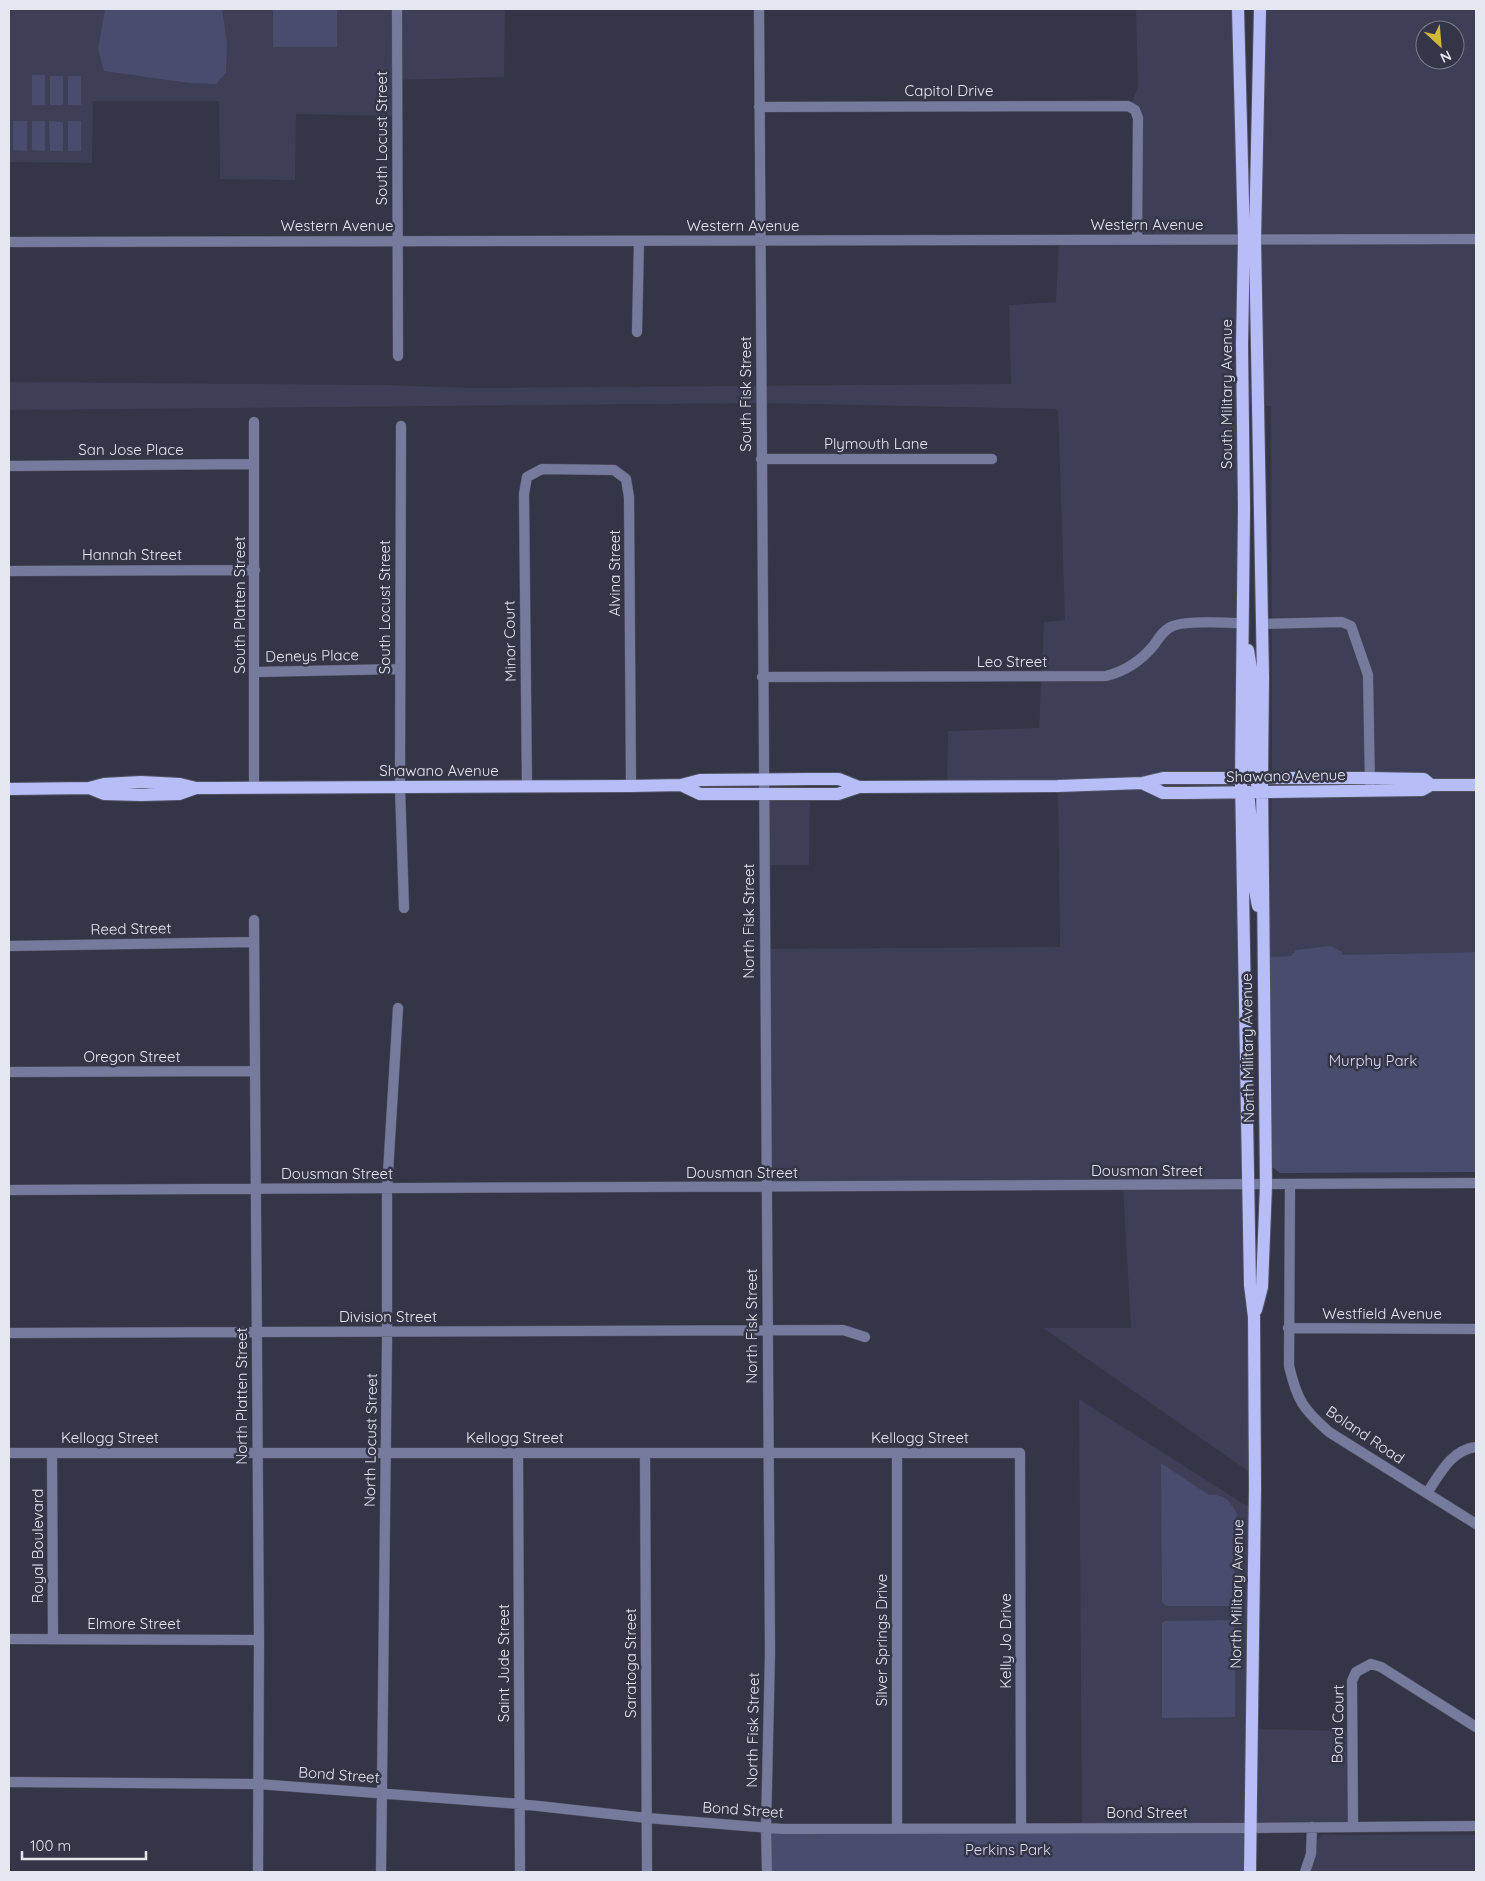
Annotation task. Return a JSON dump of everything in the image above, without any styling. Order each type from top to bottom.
[{"type":"main road","name":"South Military Avenue","points":[[1238,9],[1250,240],[1262,624],[1258,778]]},
{"type":"main road","name":"South Military Avenue","points":[[1241,779],[1243,624],[1242,344],[1250,240],[1259,10]]},
{"type":"main road","points":[[1243,624],[1253,681],[1252,764],[1258,778]]},
{"type":"main road","name":"Shawano Avenue","points":[[681,785],[700,794],[838,794],[859,787],[1058,786],[1142,783],[1163,778],[1424,779],[1431,785]]},
{"type":"main road","name":"North Military Avenue","points":[[1254,1317],[1262,1287],[1266,1185],[1262,793],[1258,778]]},
{"type":"main road","name":"Shawano Avenue","points":[[9,789],[89,788],[104,784],[161,782],[196,788],[631,786],[681,785],[700,780],[764,779],[839,779],[859,787]]},
{"type":"main road","name":"North Military Avenue","points":[[1241,779],[1245,793],[1248,1185],[1250,1285],[1254,1317],[1255,1488],[1250,1872]]},
{"type":"main road","name":"Shawano Avenue","points":[[1142,783],[1164,793],[1422,790],[1431,785],[1476,785]]},
{"type":"main road","points":[[1245,793],[1251,816],[1251,871],[1264,930]]},
{"type":"street","name":"South Locust Street","points":[[397,9],[398,356]]},
{"type":"street","name":"South Fisk Street","points":[[759,9],[764,779]]},
{"type":"street","name":"Capitol Drive","points":[[759,107],[1130,106],[1136,112],[1138,118],[1137,240]]},
{"type":"street","name":"Western Avenue","points":[[9,242],[1476,239]]},
{"type":"street","points":[[638,332],[639,241]]},
{"type":"street","name":"South Platten Street","points":[[254,422],[254,788]]},
{"type":"street","name":"South Locust Street","points":[[400,788],[401,426]]},
{"type":"street","name":"Plymouth Lane","points":[[761,459],[992,459]]},
{"type":"street","name":"San Jose Place","points":[[9,466],[254,464]]},
{"type":"street","name":"Alvina Street","points":[[524,494],[527,477],[542,469],[614,470],[626,479],[629,497],[631,786]]},
{"type":"street","name":"Minor Court","points":[[524,494],[527,787]]},
{"type":"street","name":"Hannah Street","points":[[9,571],[255,570]]},
{"type":"street","points":[[1262,624],[1342,622],[1351,626],[1368,675],[1370,791]]},
{"type":"street","name":"Leo Street","points":[[762,677],[1106,676],[1121,671],[1135,663],[1144,656],[1165,630],[1173,625],[1183,623],[1243,624]]},
{"type":"street","name":"Deneys Place","points":[[255,672],[400,669]]},
{"type":"street","name":"North Fisk Street","points":[[764,779],[770,1653],[766,1828],[767,1872]]},
{"type":"street","points":[[400,788],[404,908]]},
{"type":"street","name":"North Platten Street","points":[[254,920],[259,1640],[258,1872]]},
{"type":"street","name":"Reed Street","points":[[9,946],[254,942]]},
{"type":"street","name":"North Locust Street","points":[[382,1872],[387,1189],[398,1008]]},
{"type":"street","name":"Oregon Street","points":[[9,1072],[255,1071]]},
{"type":"street","name":"Dousman Street","points":[[9,1190],[1476,1184]]},
{"type":"street","name":"Boland Road","points":[[1290,1185],[1288,1366],[1294,1390],[1308,1414],[1329,1432],[1476,1524]]},
{"type":"street","name":"Westfield Avenue","points":[[1288,1328],[1476,1329]]},
{"type":"street","name":"Division Street","points":[[9,1333],[843,1330],[865,1337]]},
{"type":"street","points":[[1427,1494],[1453,1456],[1468,1448],[1476,1447]]},
{"type":"street","name":"Kellogg Street","points":[[9,1453],[1020,1453]]},
{"type":"street","name":"Royal Boulevard","points":[[52,1453],[53,1639]]},
{"type":"street","name":"Saint Jude Street","points":[[518,1453],[520,1872]]},
{"type":"street","name":"Saratoga Street","points":[[645,1453],[647,1872]]},
{"type":"street","name":"Silver Springs Drive","points":[[897,1453],[897,1828]]},
{"type":"street","name":"Kelly Jo Drive","points":[[1020,1453],[1021,1828]]},
{"type":"street","name":"Elmore Street","points":[[9,1639],[259,1640]]},
{"type":"street","name":"Bond Court","points":[[1353,1826],[1352,1681],[1356,1672],[1371,1664],[1382,1667],[1476,1727]]},
{"type":"street","name":"Bond Street","points":[[9,1782],[258,1784],[520,1804],[647,1818],[766,1828],[1476,1826]]},
{"type":"street","points":[[1305,1872],[1311,1854],[1312,1827]]},
{"type":"shaded area","points":[[9,9],[505,9],[504,77],[397,80],[397,116],[296,114],[295,180],[220,179],[219,101],[93,101],[92,163],[9,162]]},
{"type":"shaded area","points":[[1136,9],[1238,9],[1243,383],[1257,385],[1260,9],[1476,9],[1476,952],[1269,957],[1272,760],[1271,406],[1244,404],[1255,1476],[1043,1328],[1131,1328],[1123,1186],[766,1188],[765,949],[1060,947],[1058,787],[947,786],[948,731],[1039,728],[1044,622],[1065,620],[1058,409],[761,403],[9,410],[9,382],[383,385],[475,388],[1011,384],[1009,305],[1056,302],[1059,240],[1137,240],[1138,118],[1130,106],[1138,88]]},
{"type":"shaded area","points":[[764,794],[810,794],[809,865],[764,865]]},
{"type":"shaded area","points":[[1079,1399],[1255,1511],[1252,1729],[1352,1731],[1353,1826],[1082,1828]]},
{"type":"shaded area","points":[[1322,1835],[1476,1835],[1476,1872],[1311,1872],[1316,1841]]},
{"type":"green space","points":[[105,9],[222,9],[227,43],[226,73],[216,84],[189,83],[104,71],[98,49]]},
{"type":"green space","points":[[273,9],[337,9],[337,47],[273,47]]},
{"type":"green space","points":[[32,75],[45,75],[45,105],[32,105]]},
{"type":"green space","points":[[50,76],[63,76],[63,105],[50,105]]},
{"type":"green space","points":[[68,76],[81,76],[81,105],[68,105]]},
{"type":"green space","points":[[13,121],[27,121],[27,151],[13,150]]},
{"type":"green space","points":[[32,121],[45,121],[45,151],[32,150]]},
{"type":"green space","points":[[49,121],[63,122],[63,151],[50,151]]},
{"type":"green space","points":[[68,121],[81,121],[81,151],[68,151]]},
{"type":"green space","name":"Murphy Park","points":[[1331,946],[1342,952],[1342,955],[1476,952],[1476,1172],[1280,1173],[1271,1166],[1269,957],[1291,956],[1296,950]]},
{"type":"green space","points":[[1161,1463],[1209,1495],[1219,1495],[1226,1499],[1237,1514],[1234,1526],[1235,1606],[1166,1606],[1162,1602]]},
{"type":"green space","points":[[1235,1620],[1235,1717],[1162,1718],[1162,1623],[1165,1621]]},
{"type":"green space","name":"Perkins Park","points":[[766,1828],[1250,1828],[1250,1872],[767,1872]]}]
